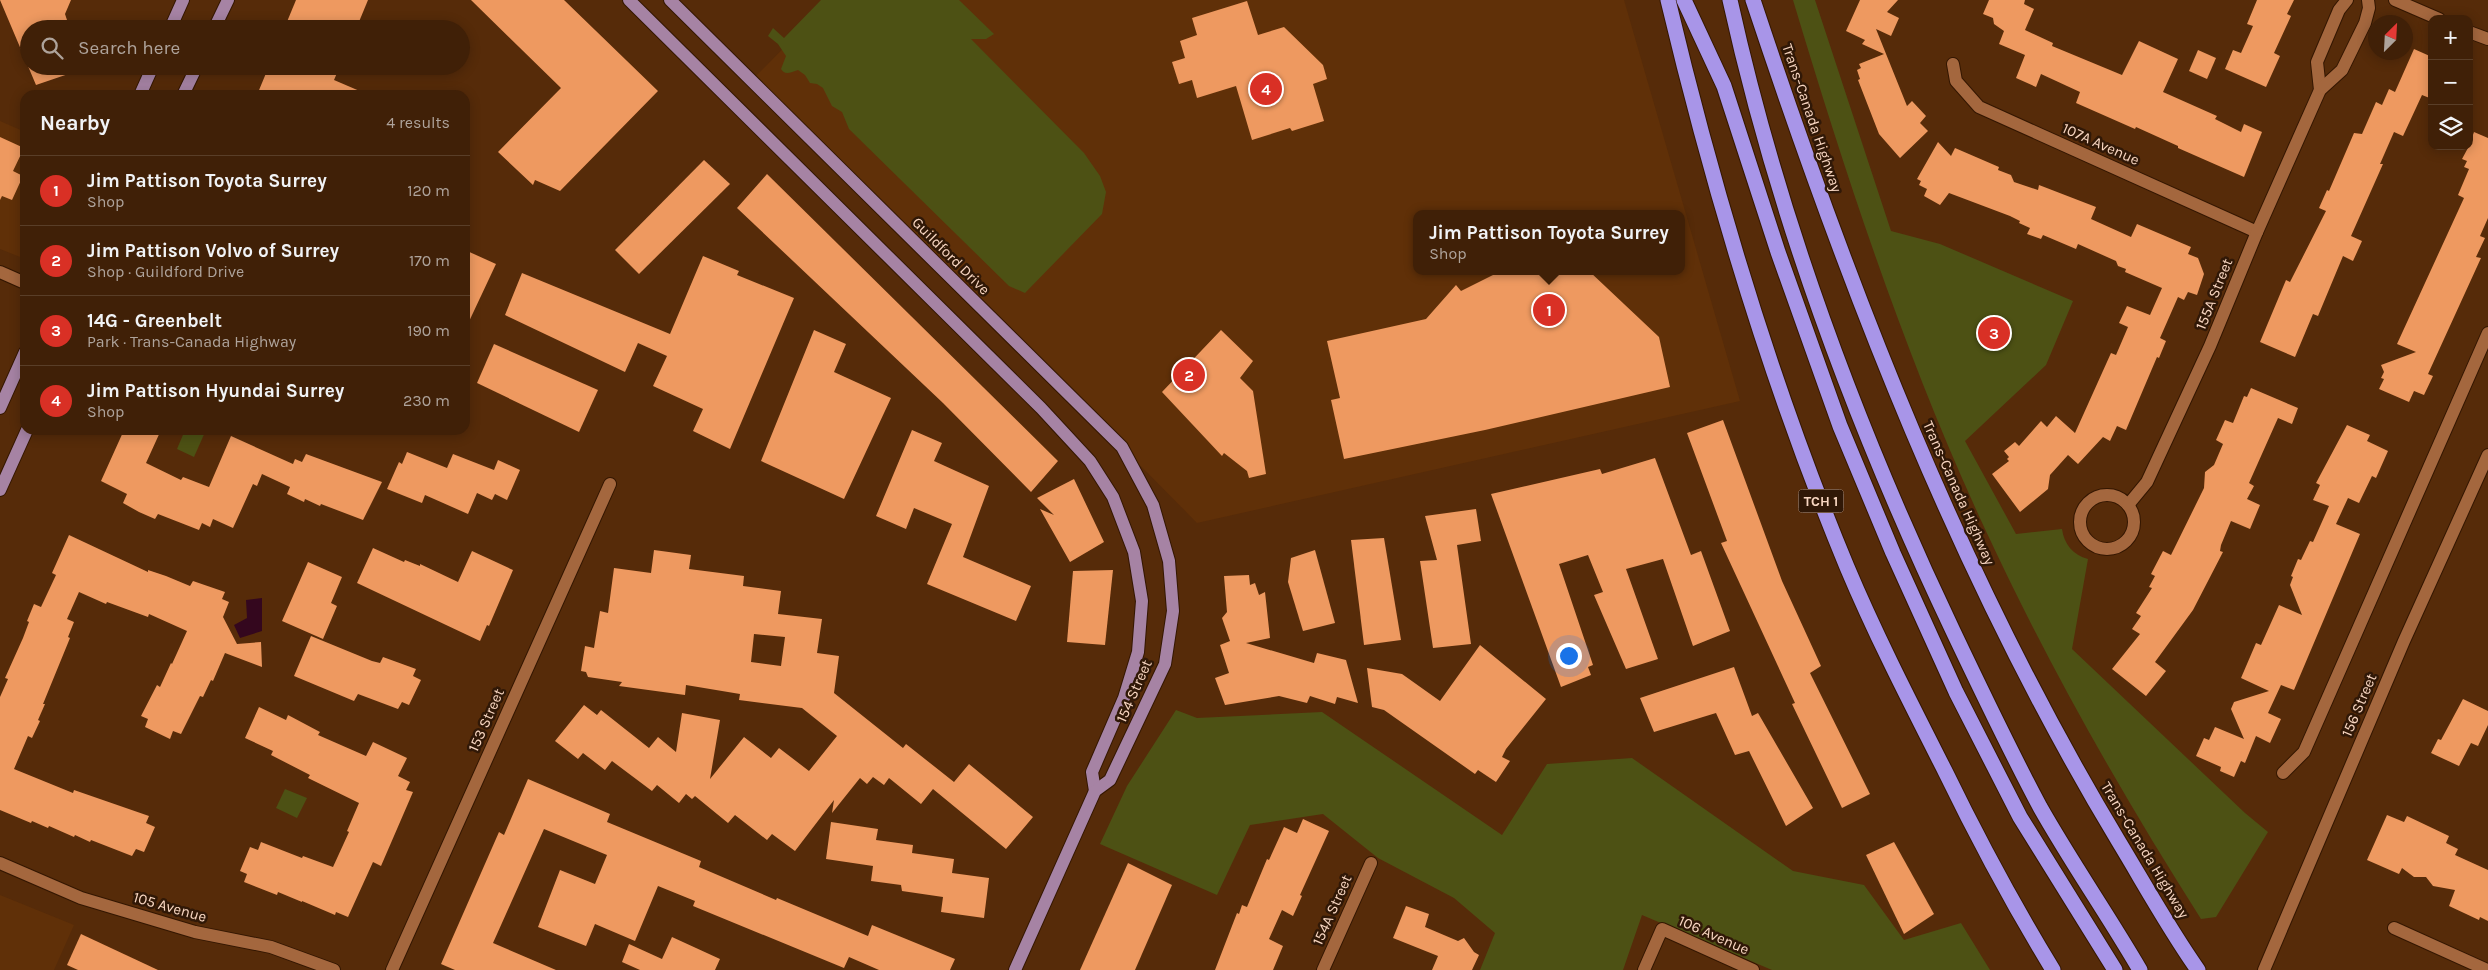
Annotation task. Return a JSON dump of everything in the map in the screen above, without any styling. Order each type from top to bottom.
[{"type":"highway","name":"TCH 1","points":[[1668,0],[1691,95],[1739,266],[1798,441],[1848,568],[1915,713],[1971,824],[2053,970]]},
{"type":"highway","points":[[1684,0],[1724,86],[1778,252],[1840,426],[1893,553],[1956,692],[2020,817],[2115,970]]},
{"type":"highway","points":[[1730,0],[1747,78],[1797,246],[1860,419],[1912,546],[1976,680],[2041,808],[2140,970]]},
{"type":"highway","name":"Trans-Canada Highway","points":[[1753,0],[1834,233],[1900,404],[1953,526],[2017,661],[2081,778],[2197,968]]},
{"type":"highway","points":[[1763,0],[1776,69]]},
{"type":"main road","points":[[174,20],[183,0]]},
{"type":"main road","points":[[218,20],[228,0]]},
{"type":"main road","name":"154 Street","points":[[629,0],[1041,408],[1090,461],[1113,497],[1134,552],[1142,601],[1138,652],[1124,698],[1092,772],[1095,791]]},
{"type":"main road","name":"Guildford Drive","points":[[670,0],[1122,448],[1153,505],[1169,561]]},
{"type":"main road","points":[[142,90],[149,75]]},
{"type":"main road","points":[[185,90],[193,75]]},
{"type":"main road","points":[[0,408],[20,363]]},
{"type":"main road","points":[[0,490],[25,435]]},
{"type":"main road","name":"154 Street","points":[[1014,970],[1095,791],[1110,780],[1165,664],[1173,611],[1169,561]]},
{"type":"street","points":[[2320,90],[2317,62],[2339,10],[2347,0]]},
{"type":"street","name":"155A Street","points":[[2128,505],[2147,482],[2210,346],[2257,232],[2320,90],[2342,70],[2366,23],[2369,8],[2368,0]]},
{"type":"street","points":[[2396,0],[2430,15]]},
{"type":"street","points":[[2473,33],[2488,39]]},
{"type":"street","name":"107A Avenue","points":[[1954,64],[1956,81],[1979,107],[2257,232]]},
{"type":"street","points":[[0,272],[20,281]]},
{"type":"street","points":[[2283,773],[2304,752],[2488,333]]},
{"type":"street","name":"156 Street","points":[[2264,970],[2404,641],[2488,455]]},
{"type":"street","name":"153 Street","points":[[392,970],[610,484]]},
{"type":"street","points":[[2101,495],[2111,495],[2121,499],[2128,505],[2133,515],[2134,524],[2127,540],[2115,548],[2105,549],[2088,542],[2082,534],[2080,516],[2085,506],[2092,499],[2101,495]]},
{"type":"street","name":"105 Avenue","points":[[0,863],[81,898],[195,932],[271,947],[334,970]]},
{"type":"street","name":"154A Street","points":[[1323,970],[1371,863]]},
{"type":"street","points":[[2394,928],[2487,970]]},
{"type":"street","name":"106 Avenue","points":[[1644,970],[1662,929],[1753,970]]},
{"type":"shaded area","points":[[831,0],[1624,0],[1685,210],[1413,210],[1413,275],[1685,275],[1685,211],[1740,401],[1197,523],[756,76]]},
{"type":"shaded area","points":[[0,121],[20,130],[20,257],[0,249]]},
{"type":"shaded area","points":[[262,598],[262,631],[240,638],[234,625],[247,618],[246,600]]},
{"type":"shaded area","points":[[0,895],[74,925],[54,970],[0,970]]},
{"type":"green space","points":[[821,0],[959,0],[994,34],[986,39],[971,39],[1084,153],[1100,176],[1106,192],[1102,214],[1025,293],[1009,286],[849,129],[842,112],[832,106],[823,88],[817,84],[810,83],[805,75],[798,70],[786,73],[781,69],[786,56],[778,44],[768,36],[773,28],[784,38]]},
{"type":"green space","points":[[1793,0],[1815,0],[1891,231],[1940,244],[2073,301],[2046,365],[1965,441],[2016,534],[2062,529],[2070,548],[2078,555],[2088,559],[2072,649],[2245,813],[2268,832],[2216,917],[2201,919],[2142,824],[2060,679],[1985,529],[1929,400],[1880,268],[1835,135]]},
{"type":"green space","points":[[183,435],[204,435],[194,457],[177,449]]},
{"type":"green space","points":[[1176,710],[1197,718],[1322,712],[1502,835],[1547,764],[1632,758],[1793,871],[1864,885],[1904,940],[1961,923],[1990,970],[1772,970],[1642,915],[1623,970],[1480,970],[1495,933],[1454,898],[1378,858],[1323,814],[1250,825],[1217,895],[1100,844],[1127,786]]},
{"type":"green space","points":[[285,789],[307,798],[297,818],[276,808]]},
{"type":"building","points":[[0,0],[71,0],[65,14],[67,20],[20,20],[20,47]]},
{"type":"building","points":[[296,0],[368,0],[360,20],[288,20]]},
{"type":"building","points":[[471,0],[564,0],[658,91],[560,191],[535,180],[533,185],[498,152],[561,88]]},
{"type":"building","points":[[1860,0],[1898,0],[1887,12],[1899,18],[1891,36],[1876,29],[1907,106],[1912,101],[1926,116],[1920,123],[1928,131],[1900,158],[1879,134],[1858,80],[1860,79],[1857,70],[1861,68],[1859,64],[1884,54],[1862,44],[1865,40],[1846,31]]},
{"type":"building","points":[[1989,0],[2025,0],[2024,4],[2034,9],[2025,30],[2053,43],[2052,46],[2122,75],[2139,41],[2178,59],[2163,92],[2217,116],[2215,119],[2241,132],[2244,124],[2262,132],[2244,177],[2136,127],[2135,129],[2076,103],[2080,92],[2041,74],[2036,87],[2016,78],[2025,55],[1999,44],[2004,31],[1994,24],[1993,18],[1983,14]]},
{"type":"building","points":[[2257,0],[2294,0],[2287,14],[2291,16],[2274,53],[2280,56],[2266,87],[2225,69],[2233,50],[2241,53],[2253,26],[2247,24]]},
{"type":"building","points":[[1247,1],[1258,35],[1284,27],[1323,65],[1327,79],[1313,84],[1324,121],[1292,131],[1290,128],[1252,140],[1236,86],[1197,98],[1192,80],[1179,84],[1172,62],[1185,58],[1180,41],[1197,35],[1192,18]]},
{"type":"building","points":[[2414,49],[2428,55],[2428,97],[2422,95],[2403,136],[2394,132],[2380,164],[2383,164],[2351,236],[2362,241],[2353,261],[2343,256],[2318,316],[2313,314],[2295,357],[2260,342],[2286,280],[2290,282],[2326,211],[2319,208],[2327,190],[2329,191],[2354,133],[2362,134],[2376,102],[2382,105],[2389,89],[2395,92],[2409,60],[2413,60]]},
{"type":"building","points":[[2198,50],[2216,58],[2207,79],[2189,71]]},
{"type":"building","points":[[32,75],[65,75],[36,85]]},
{"type":"building","points":[[265,75],[336,75],[334,80],[357,90],[259,90]]},
{"type":"building","points":[[2474,132],[2488,138],[2488,218],[2480,236],[2485,238],[2476,257],[2481,258],[2428,374],[2433,376],[2424,395],[2414,391],[2409,402],[2379,389],[2384,379],[2381,378],[2384,372],[2381,365],[2416,352],[2397,344],[2464,198],[2458,195],[2469,169],[2464,167],[2467,161],[2462,159],[2467,150],[2473,150]]},
{"type":"building","points":[[0,137],[20,146],[20,156],[13,171],[20,174],[20,183],[12,200],[2,196],[0,200]]},
{"type":"building","points":[[1938,142],[1951,156],[1955,148],[1999,167],[1998,170],[2011,175],[2014,182],[2038,190],[2039,185],[2096,207],[2091,219],[2131,237],[2137,224],[2191,247],[2188,254],[2198,258],[2204,274],[2197,295],[2188,292],[2184,300],[2178,297],[2160,338],[2166,341],[2159,358],[2157,357],[2126,430],[2117,426],[2110,441],[2103,437],[2078,464],[2068,455],[2050,475],[2048,489],[2020,512],[1992,474],[2009,461],[2007,459],[2009,457],[2004,451],[2015,442],[2019,446],[2041,421],[2047,427],[2056,416],[2075,433],[2111,353],[2116,355],[2128,327],[2119,323],[2127,306],[2150,315],[2162,288],[2125,272],[2126,269],[2118,266],[2116,261],[2078,244],[2076,249],[2043,235],[2041,239],[2027,234],[2030,228],[2010,216],[1949,193],[1940,205],[1924,196],[1927,189],[1919,185],[1921,181],[1917,179]]},
{"type":"building","points":[[704,160],[730,184],[639,274],[615,250]]},
{"type":"building","points":[[767,174],[1058,461],[1031,492],[943,403],[737,208]]},
{"type":"building","points":[[470,252],[496,264],[470,319]]},
{"type":"building","points":[[703,256],[739,271],[737,275],[794,298],[730,449],[693,431],[703,409],[653,386],[667,356],[638,343],[625,372],[505,315],[522,273],[670,334]]},
{"type":"building","points":[[1493,275],[1593,275],[1659,337],[1670,387],[1485,430],[1344,459],[1331,400],[1340,398],[1327,341],[1426,319],[1456,285],[1461,291]]},
{"type":"building","points":[[814,330],[846,344],[834,372],[891,398],[844,499],[761,461]]},
{"type":"building","points":[[1221,330],[1253,361],[1240,378],[1253,391],[1266,474],[1249,478],[1247,471],[1224,453],[1222,456],[1162,392]]},
{"type":"building","points":[[494,344],[598,390],[579,432],[477,383]]},
{"type":"building","points":[[2251,388],[2298,408],[2292,424],[2278,418],[2249,483],[2254,486],[2247,499],[2260,505],[2250,529],[2231,521],[2221,545],[2220,551],[2223,552],[2193,610],[2155,662],[2166,671],[2146,696],[2112,669],[2140,634],[2132,629],[2141,616],[2136,613],[2152,588],[2149,587],[2155,576],[2151,574],[2163,551],[2171,555],[2204,488],[2205,472],[2214,465],[2223,444],[2216,440],[2225,420],[2233,423],[2244,396],[2247,397]]},
{"type":"building","points":[[1723,420],[1782,581],[1821,666],[1810,673],[1870,794],[1842,808],[1792,704],[1795,703],[1721,543],[1727,541],[1687,433]]},
{"type":"building","points":[[2347,425],[2370,435],[2367,441],[2388,451],[2376,478],[2372,476],[2359,503],[2348,498],[2336,524],[2360,534],[2294,690],[2281,685],[2268,713],[2281,719],[2270,743],[2256,736],[2245,763],[2241,761],[2234,777],[2220,771],[2221,767],[2196,756],[2204,738],[2209,740],[2215,727],[2244,739],[2231,709],[2234,702],[2269,691],[2241,678],[2256,643],[2261,645],[2279,605],[2302,615],[2290,585],[2293,577],[2291,576],[2298,559],[2301,560],[2310,541],[2313,542],[2329,506],[2313,500],[2320,485],[2316,483]]},
{"type":"building","points":[[912,430],[942,443],[934,461],[989,486],[963,557],[1031,586],[1016,621],[927,584],[952,524],[914,508],[906,529],[876,516]]},
{"type":"building","points":[[122,435],[159,435],[146,463],[181,480],[183,477],[209,487],[231,436],[293,464],[295,459],[302,462],[306,454],[382,482],[363,520],[305,499],[304,502],[287,494],[290,487],[262,474],[257,486],[253,484],[233,528],[213,519],[210,527],[202,523],[199,530],[158,514],[155,519],[139,512],[123,503],[127,494],[101,481]]},
{"type":"building","points":[[407,452],[447,468],[453,454],[494,470],[498,460],[520,470],[507,500],[495,494],[492,500],[477,493],[468,514],[425,495],[422,503],[387,489],[399,462],[402,464]]},
{"type":"building","points":[[1655,458],[1691,555],[1701,551],[1730,631],[1693,646],[1663,559],[1626,569],[1658,659],[1626,669],[1594,595],[1603,592],[1588,555],[1559,564],[1593,665],[1588,667],[1591,675],[1561,687],[1491,494],[1600,469],[1602,474]]},
{"type":"building","points":[[1074,479],[1104,542],[1070,562],[1040,509],[1054,515],[1037,498]]},
{"type":"building","points":[[1476,509],[1481,541],[1457,545],[1471,644],[1433,648],[1420,561],[1437,560],[1425,516]]},
{"type":"building","points":[[69,535],[148,572],[148,570],[190,586],[193,581],[225,592],[222,599],[229,602],[223,617],[237,644],[261,642],[262,667],[225,653],[213,681],[211,680],[203,697],[200,696],[181,734],[173,731],[170,739],[145,727],[148,719],[141,716],[157,685],[160,687],[187,631],[149,614],[148,617],[107,602],[106,604],[79,592],[67,619],[74,622],[68,637],[70,638],[43,704],[45,704],[38,720],[40,721],[32,738],[28,736],[14,769],[73,793],[74,790],[149,816],[146,823],[155,827],[144,852],[136,849],[132,856],[91,840],[90,842],[75,835],[74,837],[49,826],[48,828],[32,821],[31,823],[0,810],[0,697],[8,679],[5,678],[23,638],[34,604],[41,607],[56,575],[52,573]]},
{"type":"building","points":[[1384,538],[1401,640],[1364,645],[1351,540]]},
{"type":"building","points":[[373,548],[404,562],[405,560],[420,566],[420,564],[458,582],[472,551],[513,570],[489,626],[487,625],[480,641],[357,583]]},
{"type":"building","points":[[654,550],[691,555],[689,569],[744,576],[743,586],[781,591],[778,614],[822,619],[817,653],[839,656],[834,693],[903,748],[906,744],[954,782],[969,764],[1033,817],[1006,849],[933,789],[921,804],[889,778],[884,785],[873,777],[867,784],[860,778],[832,813],[834,800],[795,851],[772,834],[767,840],[735,815],[728,823],[695,796],[692,799],[686,794],[679,803],[657,785],[652,791],[612,761],[605,770],[583,753],[578,759],[555,741],[584,705],[597,715],[601,710],[649,748],[658,737],[676,752],[682,713],[720,720],[710,779],[744,737],[771,758],[779,748],[809,771],[837,736],[802,708],[739,700],[740,694],[686,685],[685,695],[619,686],[622,682],[588,677],[586,672],[581,671],[585,646],[594,648],[600,611],[608,613],[614,568],[651,573]],"holes":[[[754,634],[785,637],[781,666],[751,662]]]},
{"type":"building","points":[[1315,550],[1335,623],[1303,631],[1288,582],[1291,558]]},
{"type":"building","points":[[308,562],[342,577],[331,603],[337,606],[323,639],[282,621]]},
{"type":"building","points":[[1113,570],[1105,645],[1067,642],[1073,571]]},
{"type":"building","points":[[1249,575],[1250,585],[1255,583],[1259,595],[1265,592],[1270,638],[1246,643],[1314,663],[1317,653],[1346,660],[1358,703],[1337,697],[1335,704],[1310,696],[1307,703],[1279,696],[1225,705],[1215,678],[1229,673],[1220,645],[1230,641],[1222,618],[1227,612],[1224,576]]},
{"type":"building","points":[[311,636],[372,661],[380,663],[383,657],[416,669],[413,676],[421,680],[409,705],[402,702],[398,709],[358,694],[354,701],[294,676]]},
{"type":"building","points":[[1480,645],[1546,699],[1506,749],[1502,757],[1510,761],[1496,782],[1478,770],[1475,774],[1384,710],[1372,707],[1367,668],[1402,674],[1440,701]]},
{"type":"building","points":[[1734,667],[1752,716],[1758,713],[1813,808],[1786,826],[1749,751],[1735,755],[1716,713],[1654,732],[1640,698]]},
{"type":"building","points":[[2463,699],[2488,711],[2488,725],[2478,746],[2471,743],[2459,766],[2431,753],[2438,739],[2441,740]]},
{"type":"building","points":[[259,707],[286,720],[288,715],[320,732],[318,735],[366,756],[373,742],[407,758],[398,776],[410,782],[406,790],[413,792],[381,866],[373,862],[348,917],[336,912],[335,915],[278,892],[277,895],[244,882],[247,874],[240,871],[250,847],[258,850],[261,842],[302,858],[303,856],[333,867],[349,832],[347,831],[359,803],[308,778],[310,775],[271,755],[273,751],[245,738]]},
{"type":"building","points":[[528,779],[610,814],[607,822],[701,861],[699,867],[776,900],[777,898],[868,936],[872,925],[955,959],[950,970],[879,970],[849,957],[844,968],[693,906],[695,901],[658,886],[635,941],[595,924],[586,946],[538,927],[560,870],[595,884],[607,855],[544,829],[493,943],[556,970],[455,970],[441,964],[499,832],[504,835]]},
{"type":"building","points":[[2387,815],[2404,822],[2407,816],[2449,836],[2446,843],[2458,849],[2455,855],[2488,870],[2488,921],[2480,917],[2479,920],[2449,906],[2455,890],[2433,886],[2426,877],[2414,877],[2402,868],[2399,874],[2367,860]]},
{"type":"building","points":[[1303,819],[1329,831],[1300,895],[1302,896],[1293,916],[1282,910],[1269,939],[1283,946],[1273,970],[1215,970],[1237,913],[1239,914],[1242,905],[1247,907],[1267,859],[1269,860],[1284,827],[1297,833]]},
{"type":"building","points":[[831,822],[878,829],[876,840],[913,845],[912,853],[954,859],[952,873],[989,878],[984,918],[941,912],[943,897],[902,891],[901,885],[871,881],[873,866],[826,859]]},
{"type":"building","points":[[1894,842],[1934,914],[1904,934],[1866,855]]},
{"type":"building","points":[[1128,863],[1172,885],[1135,970],[1080,970]]},
{"type":"building","points":[[1406,906],[1429,914],[1425,927],[1458,941],[1464,938],[1474,952],[1479,955],[1472,970],[1432,970],[1438,956],[1393,938]]},
{"type":"building","points":[[81,934],[158,970],[78,970],[67,965]]},
{"type":"building","points":[[672,937],[720,959],[715,970],[640,970],[622,962],[629,944],[662,959]]},
{"type":"place","name":"Jim Pattison Hyundai Surrey","points":[[1266,89]]},
{"type":"place","name":"Jim Pattison Toyota Surrey","points":[[1549,310]]},
{"type":"place","name":"14G - Greenbelt","points":[[1994,333]]},
{"type":"place","name":"Jim Pattison Volvo of Surrey","points":[[1189,375]]}]
